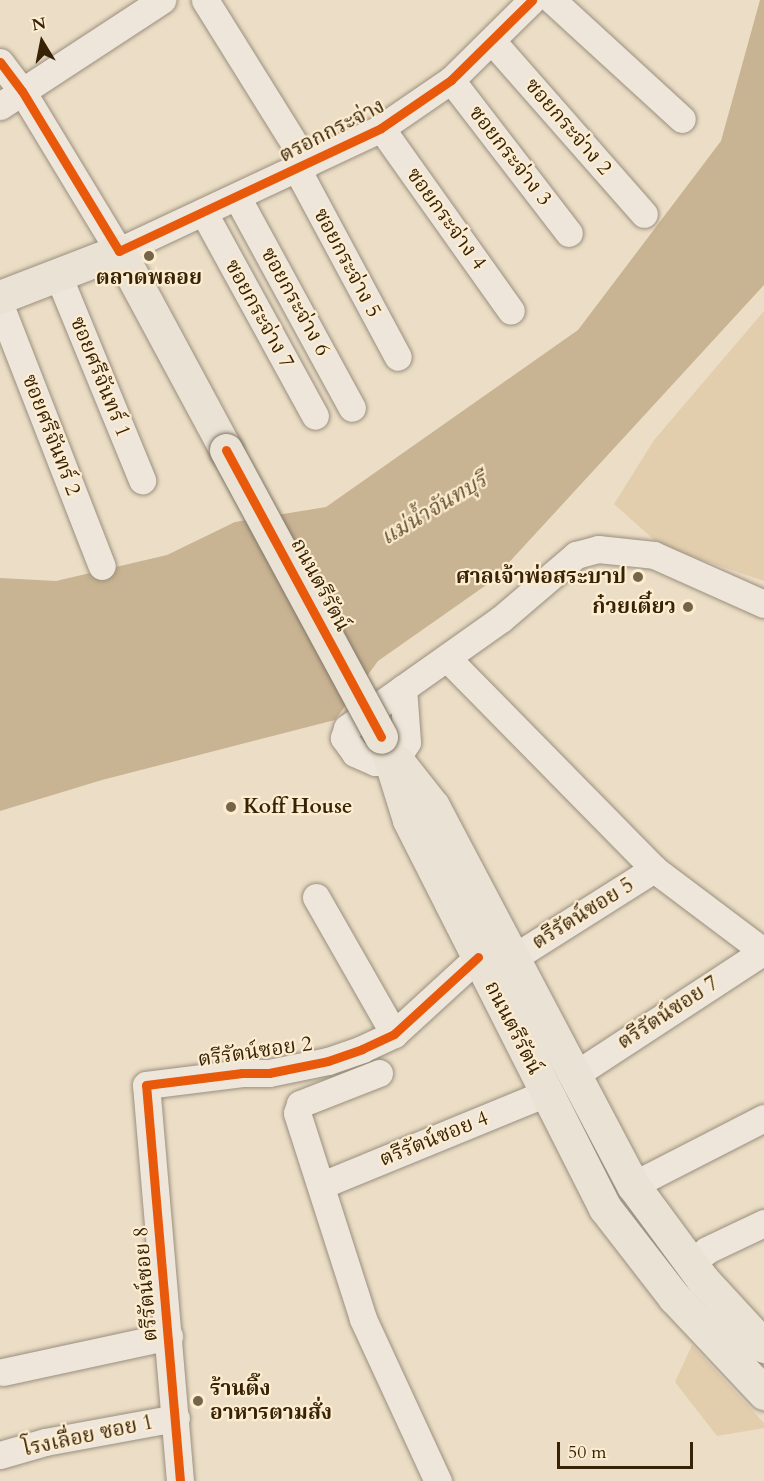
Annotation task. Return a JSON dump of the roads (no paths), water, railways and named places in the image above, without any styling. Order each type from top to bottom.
[{"type":"main road","points":[[0,297],[119,251]]},
{"type":"main road","name":"ถนนตรีรัตน์","points":[[119,251],[389,751],[433,806],[573,1076],[633,1185],[690,1264],[764,1346]]},
{"type":"main road","name":"ถนนตรีรัตน์","points":[[389,751],[409,820],[605,1208],[674,1297],[764,1393]]},
{"type":"street","points":[[0,106],[162,0]]},
{"type":"street","name":"ซอยกระจ่าง 5","points":[[205,0],[302,167],[398,357]]},
{"type":"street","name":"ตรอกกระจ่าง","points":[[119,251],[381,128],[451,80],[532,0]]},
{"type":"street","points":[[552,0],[682,119]]},
{"type":"street","name":"ซอยกระจ่าง 2","points":[[492,41],[644,214]]},
{"type":"street","points":[[0,62],[22,91],[119,251]]},
{"type":"street","name":"ซอยกระจ่าง 3","points":[[451,80],[569,233]]},
{"type":"street","name":"ซอยกระจ่าง 4","points":[[381,128],[511,310]]},
{"type":"street","name":"ซอยกระจ่าง 6","points":[[237,197],[352,408]]},
{"type":"street","name":"ซอยกระจ่าง 7","points":[[204,213],[315,416]]},
{"type":"street","name":"ซอยศรีจันทร์ 1","points":[[58,275],[142,480]]},
{"type":"street","name":"ซอยศรีจันทร์ 2","points":[[0,305],[102,566]]},
{"type":"street","points":[[403,688],[407,742],[389,751],[362,757],[346,743],[345,733],[403,688],[516,608],[567,561],[587,551],[618,549],[654,555],[764,604]]},
{"type":"street","points":[[447,658],[654,869],[764,951]]},
{"type":"street","name":"ตรีรัตน์ซอย 5","points":[[513,958],[654,869]]},
{"type":"street","points":[[316,897],[394,1034]]},
{"type":"street","name":"ตรีรัตน์ซอย 7","points":[[573,1076],[764,951]]},
{"type":"street","name":"ตรีรัตน์ซอย 2","points":[[146,1085],[242,1072],[269,1073],[328,1061],[394,1034],[478,957]]},
{"type":"street","points":[[379,1073],[296,1108],[363,1319],[438,1481]]},
{"type":"street","name":"ตรีรัตน์ซอย 8","points":[[146,1085],[180,1481]]},
{"type":"street","name":"ตรีรัตน์ซอย 4","points":[[322,1185],[546,1093]]},
{"type":"street","points":[[633,1185],[764,1118]]},
{"type":"street","points":[[690,1264],[707,1250],[764,1223]]},
{"type":"street","points":[[3,1372],[169,1336]]},
{"type":"street","name":"โรงเลื่อย ซอย 1","points":[[0,1455],[45,1442],[176,1418]]},
{"type":"water","name":"แม่น้ำจันทบุรี","points":[[760,0],[764,0],[764,285],[492,581],[378,661],[335,720],[102,780],[0,811],[0,578],[56,581],[167,555],[235,522],[326,507],[578,330],[721,141]]},
{"type":"place","name":"ตลาดพลอย","points":[[149,256]]},
{"type":"place","name":"ศาลเจ้าพ่อสระบาป","points":[[638,577]]},
{"type":"place","name":"ก๋วยเตี๋ยว","points":[[688,607]]},
{"type":"place","name":"Koff House","points":[[231,807]]},
{"type":"place","name":"ร้านติ๊ง อาหารตามสั่ง","points":[[198,1401]]}]
